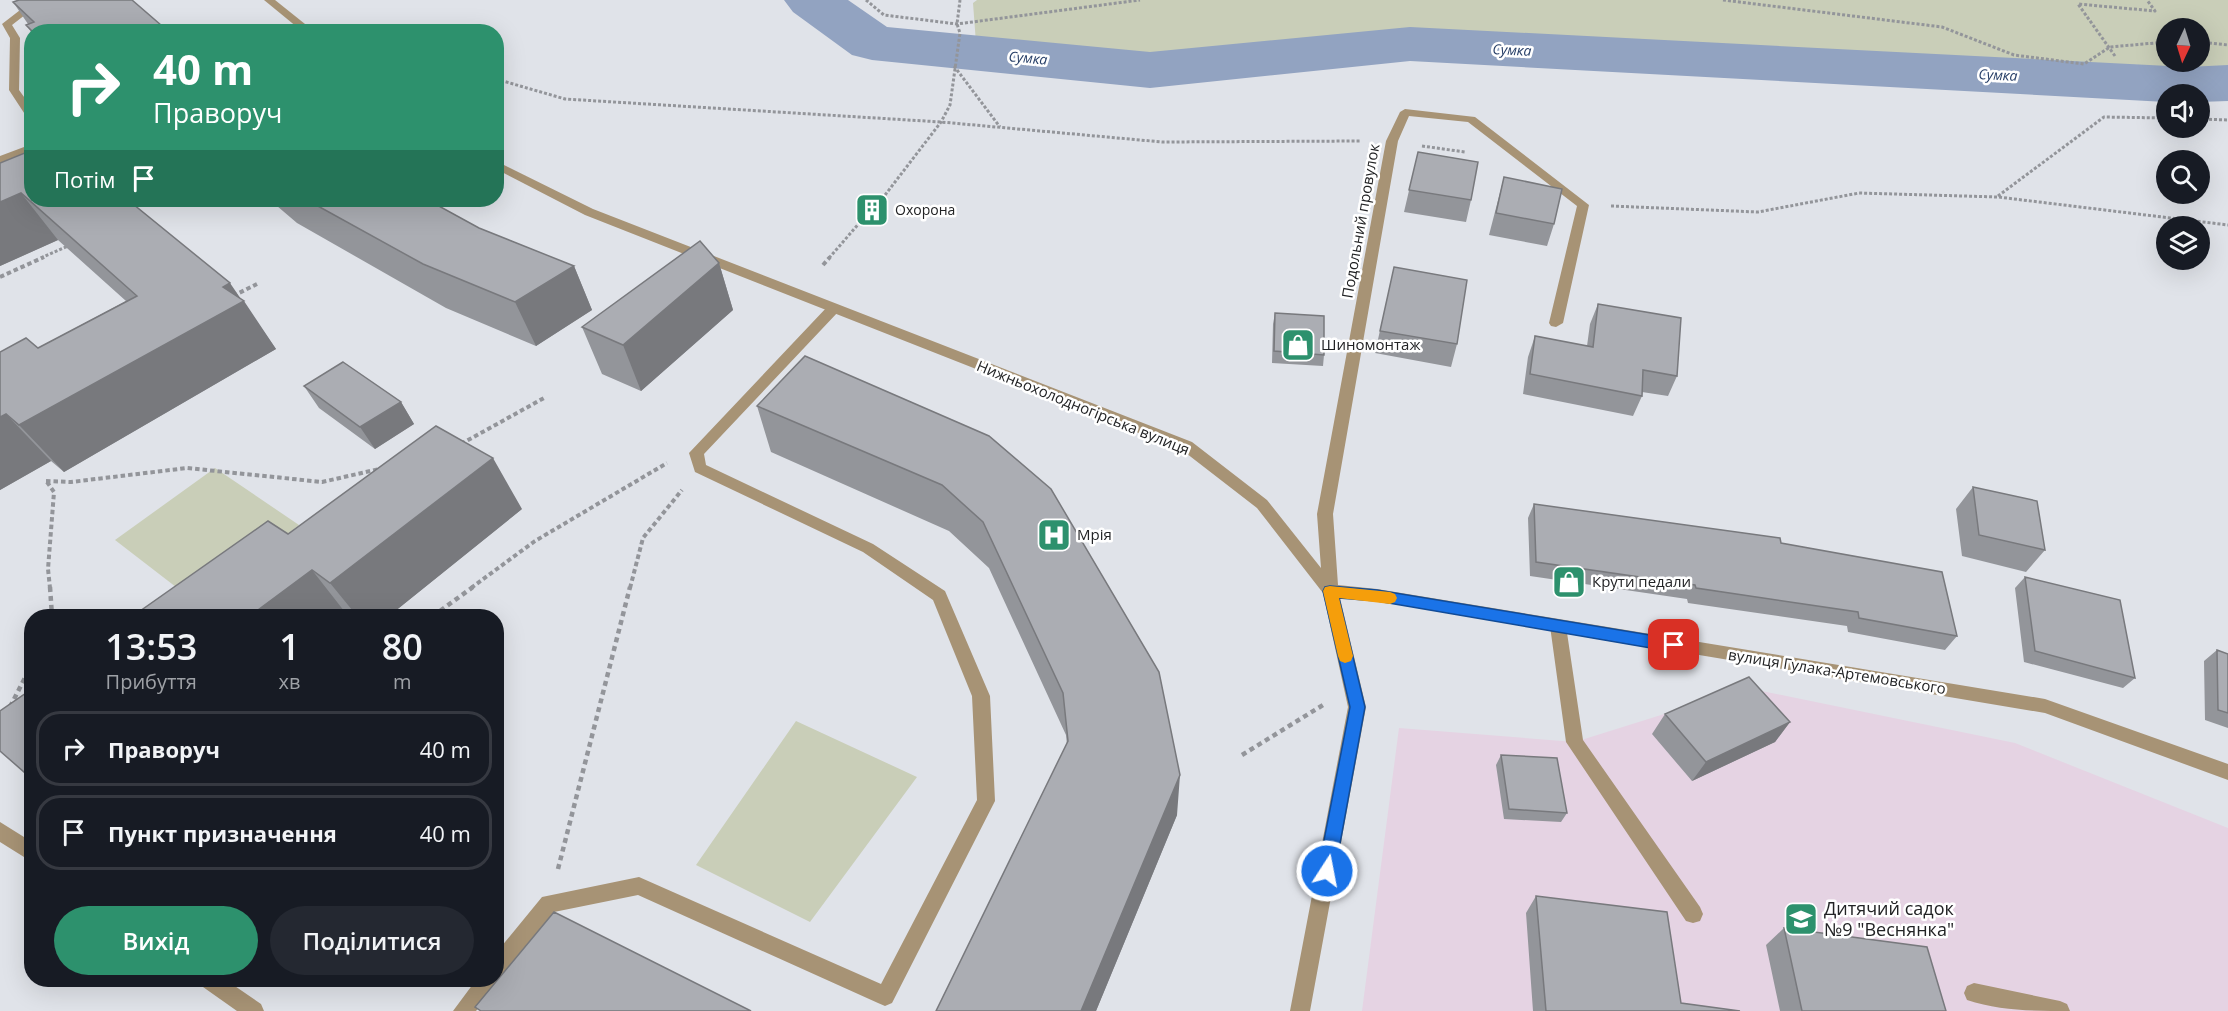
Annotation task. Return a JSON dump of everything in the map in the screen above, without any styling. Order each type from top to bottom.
[{"type":"street","points":[[19,0],[27,9]]},
{"type":"street","points":[[24,105],[14,90],[15,38],[7,24],[27,9],[56,0]]},
{"type":"street","points":[[269,0],[300,24]]},
{"type":"street","name":"Подольний провулок","points":[[1330,591],[1325,514],[1392,141],[1405,112],[1471,119],[1583,205]]},
{"type":"street","points":[[0,160],[24,150]]},
{"type":"street","name":"Нижньохолодногірська вулиця","points":[[504,168],[589,212],[1187,446],[1262,504],[1330,591],[1357,707],[1300,1011]]},
{"type":"street","points":[[1556,323],[1583,205]]},
{"type":"street","points":[[504,959],[549,904],[639,885],[885,996],[986,801],[981,696],[939,596],[868,548],[700,468],[696,453],[833,309]]},
{"type":"street","name":"вулиця Гулака-Артемовського","points":[[1330,591],[1377,595],[2045,706],[2228,772]]},
{"type":"street","points":[[1558,626],[1575,741],[1693,914]]},
{"type":"street","points":[[0,831],[24,848]]},
{"type":"street","points":[[220,987],[254,1011]]},
{"type":"street","points":[[463,1011],[482,987]]},
{"type":"street","points":[[1974,993],[2060,1011]]},
{"type":"path","points":[[866,0],[884,15],[957,24],[1140,0]]},
{"type":"path","points":[[882,199],[941,122],[950,105],[960,33],[957,24],[960,0]]},
{"type":"path","points":[[1723,0],[1942,27],[2013,55],[2084,64],[2110,47],[2156,43]]},
{"type":"path","points":[[2115,56],[2078,4],[2155,11],[2147,0]]},
{"type":"path","points":[[2210,43],[2228,45]]},
{"type":"path","points":[[954,65],[1001,128]]},
{"type":"path","points":[[504,81],[565,99],[941,122],[1161,142],[1392,141],[1468,153]]},
{"type":"path","points":[[1998,197],[2104,117],[2156,118]]},
{"type":"path","points":[[2210,119],[2228,120]]},
{"type":"path","points":[[1583,205],[1758,212],[1859,193],[1998,197],[2228,225]]},
{"type":"path","points":[[823,265],[862,220]]},
{"type":"path","points":[[0,278],[73,244]]},
{"type":"path","points":[[225,300],[257,284]]},
{"type":"path","points":[[460,444],[544,398]]},
{"type":"path","points":[[443,609],[536,541],[675,458]]},
{"type":"path","points":[[51,609],[48,569],[54,492],[46,481],[71,482],[187,468],[322,482],[381,469]]},
{"type":"path","points":[[549,904],[643,538],[700,468]]},
{"type":"path","points":[[8,711],[24,680]]},
{"type":"path","points":[[1242,755],[1323,705]]},
{"type":"shaded area","name":"Дитячий садок №9 \"Веснянка\"","points":[[1747,688],[2015,743],[2228,828],[2228,1011],[1362,1011],[1399,728],[1575,742]]},
{"type":"green space","points":[[977,0],[2228,0],[2228,83],[2208,84],[2169,84],[1410,44],[1152,53],[976,43],[973,3]]},
{"type":"green space","points":[[215,468],[299,525],[198,604],[115,540]]},
{"type":"green space","points":[[796,721],[917,777],[810,922],[696,865]]},
{"type":"building","points":[[19,0],[132,0],[160,24],[29,24],[34,22],[13,2]]},
{"type":"building","points":[[1418,152],[1478,162],[1471,200],[1409,190]]},
{"type":"building","points":[[24,153],[24,196],[21,193],[0,202],[0,163]]},
{"type":"building","points":[[1504,177],[1562,189],[1554,224],[1496,213]]},
{"type":"building","points":[[37,207],[137,207],[230,283],[223,287],[244,301],[19,425],[6,414],[0,417],[0,352],[26,338],[38,348],[137,296]]},
{"type":"building","points":[[320,207],[441,207],[479,228],[574,266],[515,302],[423,264]]},
{"type":"building","points":[[700,241],[719,263],[623,345],[582,327]]},
{"type":"building","points":[[1394,267],[1467,280],[1457,344],[1380,331]]},
{"type":"building","points":[[1598,304],[1681,318],[1677,376],[1643,370],[1642,396],[1530,374],[1535,336],[1593,347]]},
{"type":"building","name":"Шиномонтаж","points":[[1275,313],[1324,316],[1324,355],[1274,351]]},
{"type":"building","points":[[805,356],[989,436],[1051,489],[1159,672],[1180,775],[1081,1011],[936,1011],[1068,741],[1063,693],[983,522],[942,485],[757,406]]},
{"type":"building","points":[[343,362],[401,402],[360,427],[304,386]]},
{"type":"building","points":[[436,426],[493,458],[330,583],[312,570],[259,609],[143,609],[268,521],[288,534]]},
{"type":"building","points":[[1973,487],[2037,501],[2045,550],[1979,535]]},
{"type":"building","points":[[1534,504],[1780,538],[1781,543],[1942,572],[1957,636],[1859,618],[1858,612],[1536,562]]},
{"type":"building","points":[[2025,577],[2120,600],[2135,678],[2035,651]]},
{"type":"building","points":[[2217,650],[2228,654],[2228,713],[2218,710]]},
{"type":"building","points":[[1749,677],[1790,722],[1706,762],[1665,714]]},
{"type":"building","points":[[24,694],[24,772],[0,751],[0,711]]},
{"type":"building","points":[[1501,755],[1557,758],[1567,813],[1509,809]]},
{"type":"building","points":[[1536,896],[1667,912],[1681,1003],[1740,1011],[1546,1011]]},
{"type":"building","points":[[554,912],[751,1011],[481,1011],[475,1007],[492,987],[504,987],[504,972]]},
{"type":"building","points":[[1784,928],[1927,947],[1946,1011],[1802,1011]]},
{"type":"waterway","name":"Сумка","points":[[812,0],[872,43],[1150,70],[1410,44],[2188,85],[2228,83]]},
{"type":"slow traffic","points":[[1345,656],[1330,591],[1390,598]]},
{"type":"place","name":"Охорона","points":[[872,210]]},
{"type":"place","name":"Шиномонтаж","points":[[1298,345]]},
{"type":"place","name":"Мрія","points":[[1054,535]]},
{"type":"place","name":"Крути педали","points":[[1569,582]]},
{"type":"place","name":"Дитячий садок №9 \"Веснянка\"","points":[[1801,919]]},
{"type":"route","points":[[1327,871],[1357,707],[1330,591],[1377,595],[1674,645]]}]
